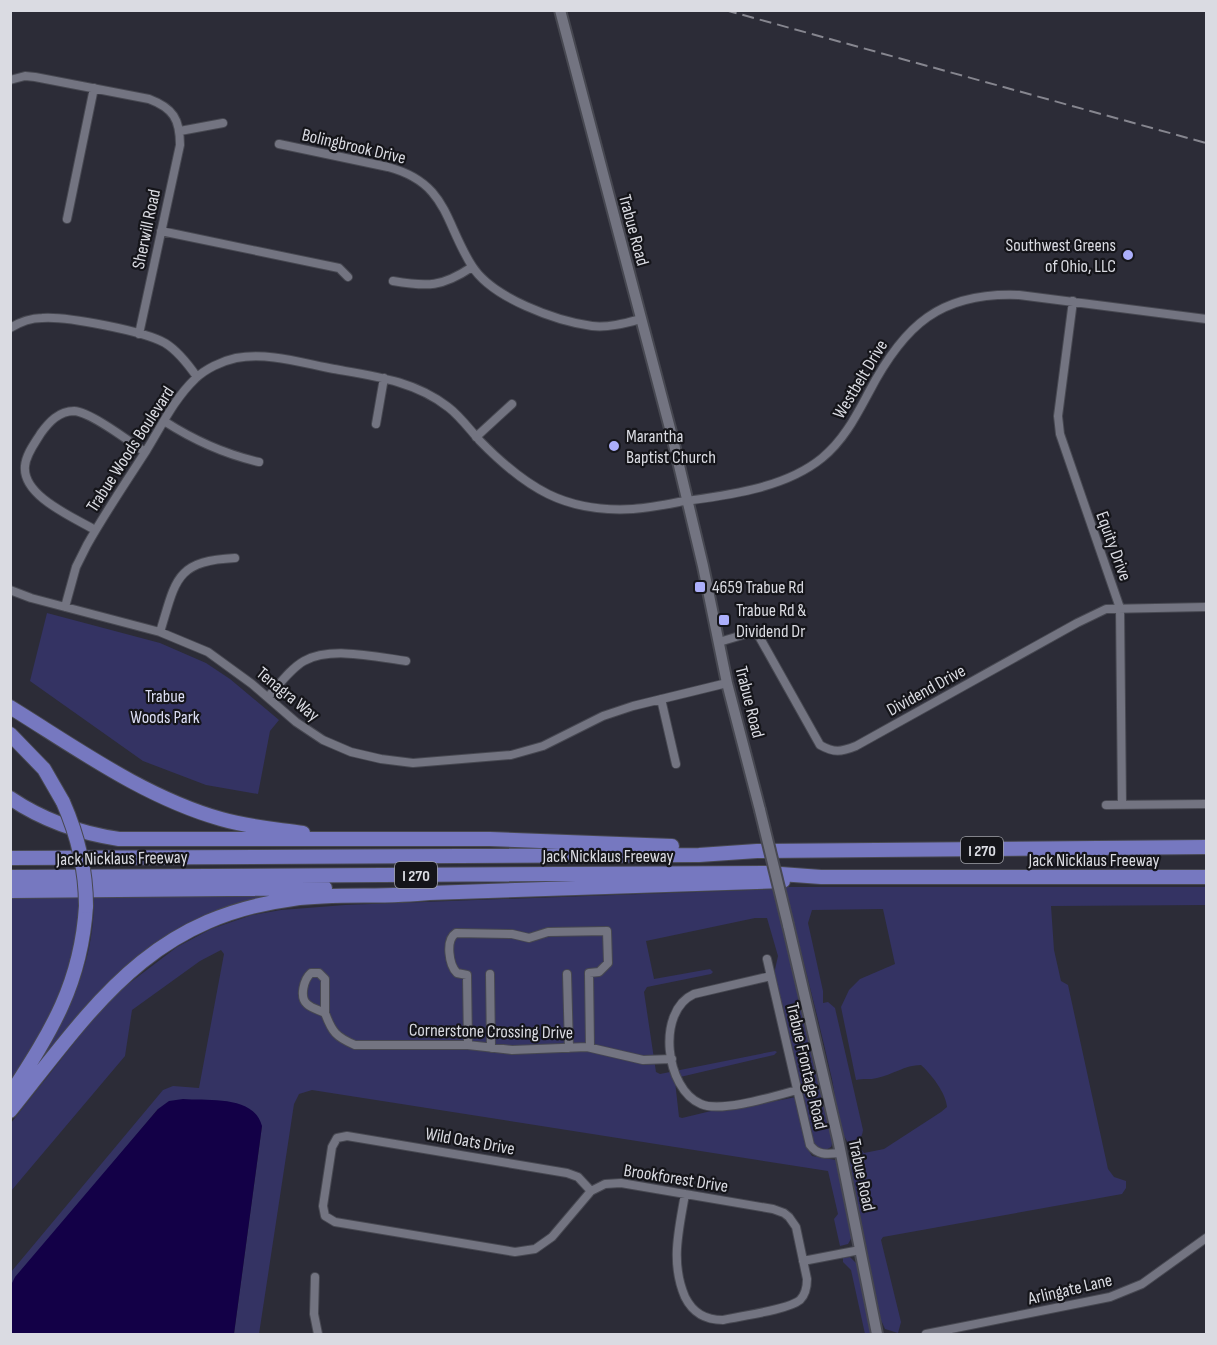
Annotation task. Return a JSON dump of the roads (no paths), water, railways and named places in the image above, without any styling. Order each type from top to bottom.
[{"type":"highway","points":[[10,707],[138,786],[167,800],[222,819],[340,840]]},
{"type":"highway","points":[[10,734],[44,769],[73,824],[84,866],[86,906],[79,960],[69,991],[43,1044],[10,1095]]},
{"type":"highway","points":[[10,798],[58,824],[94,835],[118,839],[490,839],[757,852]]},
{"type":"highway","name":"Jack Nicklaus Freeway","points":[[10,858],[699,855],[757,852],[1206,847]]},
{"type":"highway","name":"Jack Nicklaus Freeway","points":[[10,877],[767,873],[821,877],[1206,877]]},
{"type":"highway","points":[[10,1111],[111,988],[135,966],[187,931],[239,910],[294,899],[767,882],[821,877]]},
{"type":"highway","points":[[10,891],[336,888],[395,889],[429,893]]},
{"type":"main road","name":"Trabue Road","points":[[560,10],[688,501],[727,683],[788,925],[840,1153],[877,1335]]},
{"type":"street","points":[[10,80],[25,76],[35,77],[149,99],[164,105],[175,116],[180,131],[223,123]]},
{"type":"street","points":[[67,219],[94,88]]},
{"type":"street","name":"Sherwill Road","points":[[139,334],[180,145],[180,131]]},
{"type":"street","name":"Bolingbrook Drive","points":[[279,144],[388,167],[422,181],[438,198],[472,267],[500,293],[520,304],[565,320],[593,326],[624,324],[641,319]]},
{"type":"street","points":[[161,231],[339,268],[348,277]]},
{"type":"street","points":[[393,281],[419,285],[440,284],[459,276],[472,267]]},
{"type":"street","name":"Westbelt Drive","points":[[688,501],[776,482],[805,470],[822,458],[836,446],[850,426],[883,364],[897,344],[915,326],[942,308],[976,296],[999,294],[1206,319]]},
{"type":"street","name":"Equity Drive","points":[[1072,302],[1058,416],[1060,434],[1120,608],[1122,804]]},
{"type":"street","points":[[10,327],[28,320],[54,318],[154,338],[174,350],[190,366],[197,377]]},
{"type":"street","name":"Trabue Woods Boulevard","points":[[65,607],[76,567],[95,530],[177,400],[197,377],[216,365],[234,358],[255,356],[275,358],[384,378],[414,386],[451,408],[476,437],[515,474],[543,492],[565,501],[615,510],[656,507],[688,501]]},
{"type":"street","points":[[376,424],[384,378]]},
{"type":"street","points":[[476,437],[512,405]]},
{"type":"street","points":[[95,530],[39,496],[30,487],[25,475],[25,464],[36,441],[48,423],[60,414],[74,411],[88,415],[146,452]]},
{"type":"street","points":[[164,422],[195,441],[234,457],[259,462]]},
{"type":"street","points":[[160,632],[174,587],[189,568],[212,559],[235,558]]},
{"type":"street","name":"Tenagra Way","points":[[10,590],[160,632],[208,652],[268,697],[296,722],[332,744],[361,755],[413,763],[511,755],[543,746],[603,716],[727,683]]},
{"type":"street","name":"Dividend Drive","points":[[719,642],[756,631],[820,745],[831,752],[842,752],[1106,609],[1206,607]]},
{"type":"street","points":[[268,697],[295,667],[305,660],[320,655],[347,654],[406,661]]},
{"type":"street","points":[[661,699],[676,764]]},
{"type":"street","points":[[1106,805],[1206,804]]},
{"type":"street","points":[[468,1046],[467,975],[458,973],[451,964],[450,940],[452,936],[456,933],[512,934],[528,938],[548,932],[607,931],[608,963],[599,972],[589,973],[590,1047]]},
{"type":"street","name":"Trabue Frontage Road","points":[[767,959],[812,1148],[826,1155],[840,1153]]},
{"type":"street","name":"Cornerstone Crossing Drive","points":[[325,1013],[308,1005],[304,1000],[304,983],[311,973],[319,973],[325,979],[325,1013],[332,1031],[343,1040],[355,1045],[468,1046],[512,1050],[590,1047],[642,1060],[672,1059]]},
{"type":"street","points":[[490,974],[491,1048]]},
{"type":"street","points":[[567,974],[569,1048]]},
{"type":"street","points":[[771,975],[704,991],[686,998],[675,1010],[670,1024],[672,1059],[684,1091],[690,1098],[709,1106],[725,1107],[797,1090]]},
{"type":"street","name":"Wild Oats Drive","points":[[347,1136],[567,1173],[578,1177],[591,1191],[552,1237],[535,1249],[515,1252],[335,1222],[325,1216],[323,1206],[332,1148],[337,1138],[347,1136]]},
{"type":"street","name":"Brookforest Drive","points":[[591,1191],[605,1184],[621,1184],[772,1209],[784,1213],[796,1227],[803,1260]]},
{"type":"street","points":[[685,1194],[676,1249],[676,1264],[681,1287],[688,1302],[701,1316],[712,1320],[723,1320],[795,1303],[803,1296],[807,1285],[803,1260],[860,1250]]},
{"type":"street","name":"Arlingate Lane","points":[[926,1335],[1119,1293],[1154,1276],[1206,1238]]},
{"type":"street","points":[[315,1277],[314,1314],[318,1335]]},
{"type":"railway","points":[[725,10],[1206,143]]},
{"type":"place","name":"Southwest Greens of Ohio, LLC","points":[[1128,255]]},
{"type":"place","name":"Marantha Baptist Church","points":[[614,446]]},
{"type":"place","name":"4659 Trabue Rd","points":[[700,587]]},
{"type":"place","name":"Trabue Rd & Dividend Dr","points":[[724,620]]},
{"type":"park label","name":"Trabue Woods Park","points":[[165,706]]}]
